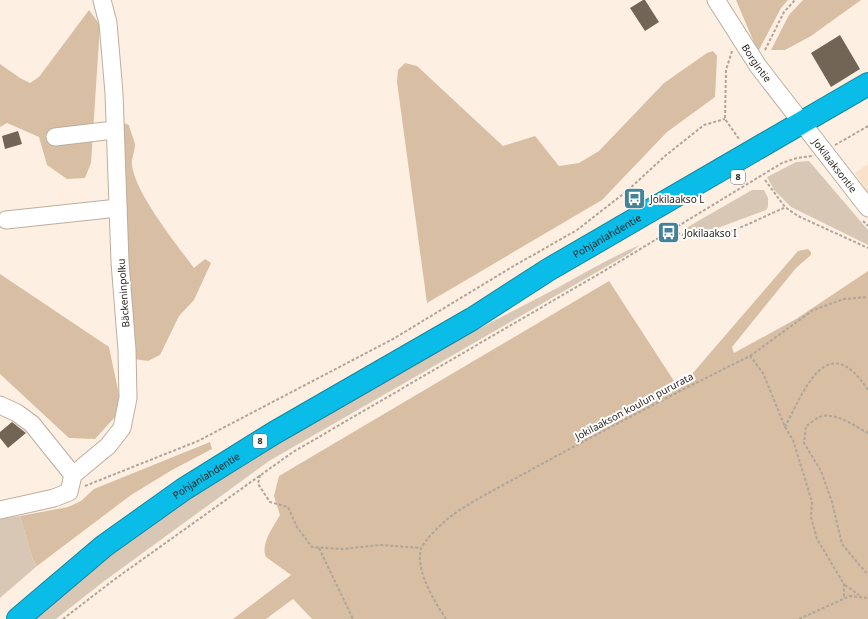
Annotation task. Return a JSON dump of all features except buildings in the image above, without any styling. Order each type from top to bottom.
[{"type":"highway","name":"Pohjanlahdentie","points":[[807,128],[868,84]]},
{"type":"highway","name":"Pohjanlahdentie","points":[[18,619],[30,611],[104,546],[184,489],[274,433],[472,319],[548,270],[807,128],[868,101]]},
{"type":"street","name":"Bäckeninpolku","points":[[73,474],[108,446],[122,428],[126,416],[128,398],[127,350],[120,262],[111,57],[108,23],[102,0]]},
{"type":"street","name":"Borgintie","points":[[716,0],[758,66],[807,128]]},
{"type":"street","name":"Jokilaaksontie","points":[[807,128],[868,208]]},
{"type":"street","points":[[55,137],[114,130]]},
{"type":"street","points":[[6,220],[118,208]]},
{"type":"street","points":[[0,405],[17,413],[32,424],[73,474],[69,492],[54,498],[0,510]]},
{"type":"path","points":[[758,66],[772,33],[784,12],[795,0]]},
{"type":"path","points":[[739,35],[726,70],[725,119],[741,143]]},
{"type":"path","points":[[69,492],[198,442],[393,339],[512,267],[577,230],[627,191],[665,156],[704,124],[725,119]]},
{"type":"path","points":[[842,142],[868,126]]},
{"type":"path","points":[[63,619],[115,578],[260,475],[334,426],[673,230],[782,163],[797,158],[809,158]]},
{"type":"path","points":[[765,180],[784,207],[798,216],[868,248]]},
{"type":"path","points":[[627,191],[637,203]]},
{"type":"path","points":[[673,230],[681,236],[709,238],[784,207]]},
{"type":"path","name":"Jokilaakson koulun pururata","points":[[421,548],[431,535],[452,515],[483,496],[670,396],[750,356],[813,310],[844,299],[868,297]]},
{"type":"path","points":[[750,356],[763,373],[784,427],[793,440],[812,502],[811,517],[817,539],[844,584],[860,595],[868,598]]},
{"type":"path","points":[[784,427],[806,385],[816,372],[824,366],[836,363],[846,366],[868,390]]},
{"type":"path","points":[[868,433],[847,421],[830,415],[818,418],[806,426],[804,443],[823,478],[832,502],[842,544],[868,575]]},
{"type":"path","points":[[260,475],[258,484],[270,502],[288,507],[297,527],[312,547],[342,549],[381,545],[421,548],[420,559],[424,578],[433,599],[446,619]]},
{"type":"path","points":[[319,548],[353,619]]},
{"type":"path","points":[[844,584],[844,598]]},
{"type":"path","points":[[799,619],[844,598],[860,595]]},
{"type":"shaded area","points":[[736,0],[788,0],[781,8],[758,52]]},
{"type":"shaded area","points":[[803,0],[861,0],[811,36],[785,50],[771,50],[789,15]]},
{"type":"shaded area","points":[[89,10],[100,25],[91,163],[85,178],[67,179],[47,165],[39,137],[7,123],[0,127],[0,64],[30,83],[39,77]]},
{"type":"shaded area","points":[[713,51],[717,56],[715,97],[667,132],[602,200],[427,303],[397,82],[398,70],[405,63],[417,66],[503,146],[535,136],[559,166],[579,163],[599,151],[664,83],[707,53]]},
{"type":"shaded area","points":[[121,122],[129,125],[135,145],[132,165],[135,177],[148,204],[194,268],[205,259],[211,263],[194,300],[179,316],[160,355],[148,361],[134,359]]},
{"type":"shaded area","points":[[809,161],[868,230],[868,245],[791,207],[774,190],[767,177],[796,162]]},
{"type":"shaded area","points":[[868,164],[868,191],[867,192],[855,173]]},
{"type":"shaded area","points":[[752,190],[764,190],[768,198],[768,207],[766,210],[707,232],[697,233],[686,230],[686,228]]},
{"type":"shaded area","points":[[640,245],[630,253],[269,461],[103,582],[56,619],[35,619],[78,580],[123,543],[171,508],[220,476],[322,415],[424,358],[608,260]]},
{"type":"shaded area","points":[[808,249],[811,252],[811,255],[796,268],[732,347],[734,353],[796,319],[868,271],[868,619],[312,619],[293,599],[266,619],[233,619],[291,575],[266,557],[265,552],[268,535],[280,515],[274,496],[279,476],[609,281],[674,381],[679,383],[686,381],[798,251]]},
{"type":"shaded area","points":[[0,274],[109,347],[119,395],[115,417],[95,439],[69,438],[0,374]]},
{"type":"shaded area","points":[[210,442],[212,449],[172,470],[131,495],[37,566],[33,560],[20,516],[68,507],[81,501],[94,489]]},
{"type":"shaded area","points":[[20,516],[33,560],[37,566],[0,598],[0,519]]},
{"type":"place","name":"Jokilaakso L","points":[[634,199]]},
{"type":"place","name":"Jokilaakso I","points":[[669,233]]}]
